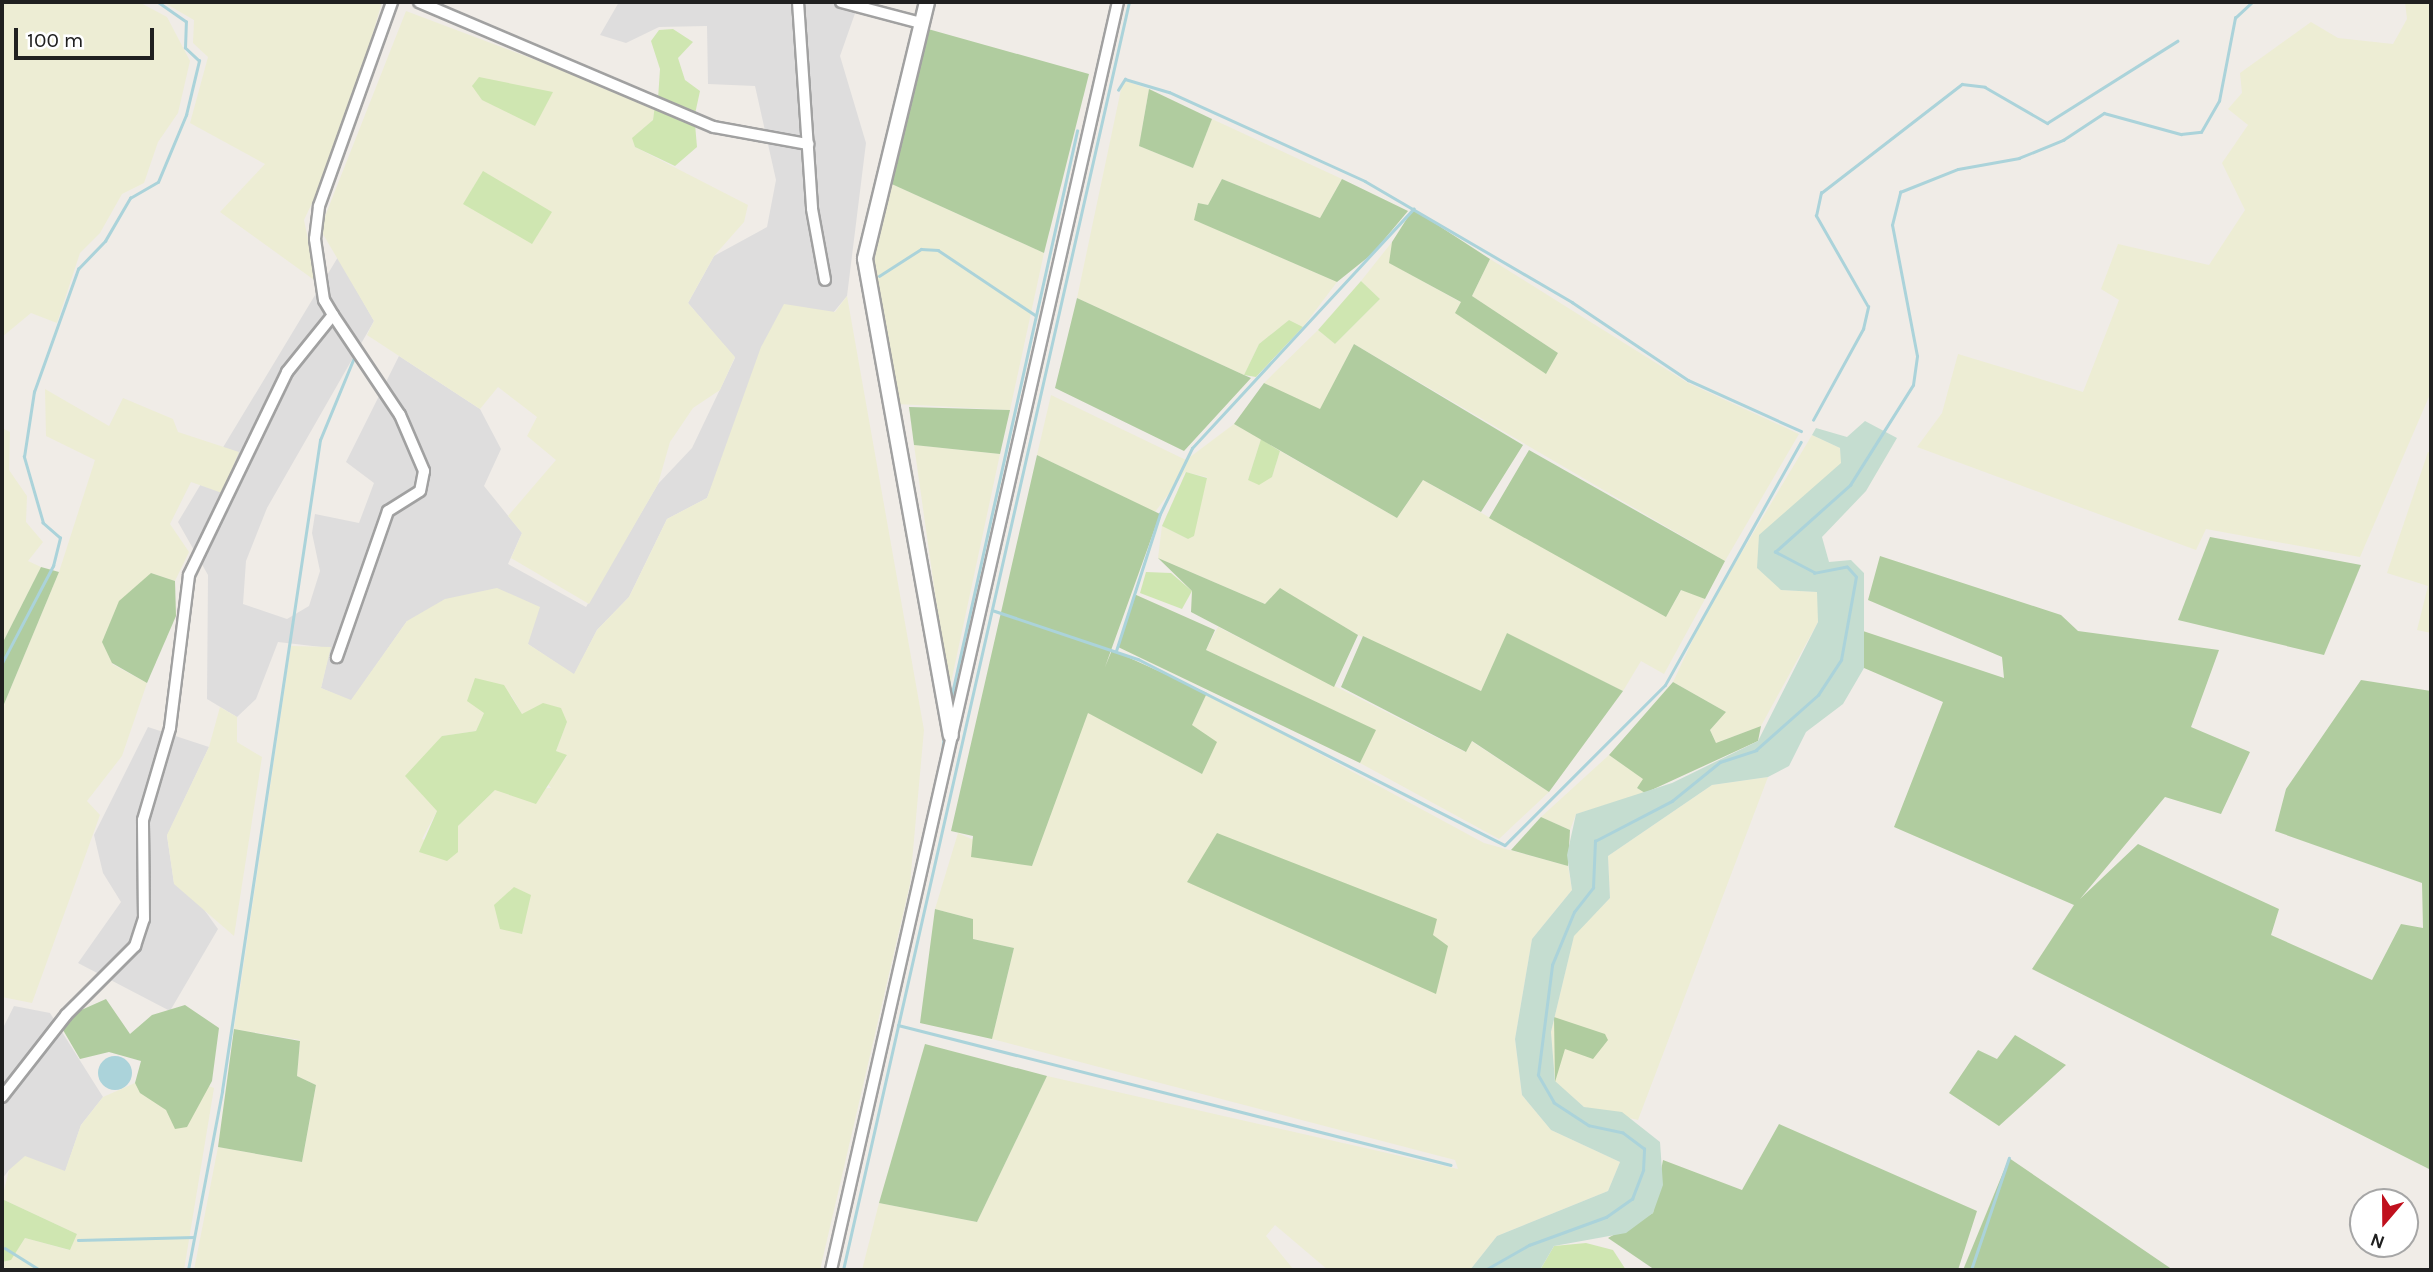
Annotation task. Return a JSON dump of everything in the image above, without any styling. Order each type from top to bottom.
[{"type":"street","points":[[337,657],[388,511],[420,491],[425,471],[400,415],[324,300],[316,239],[319,206],[392,2]]},
{"type":"street","points":[[419,2],[715,127],[808,144]]},
{"type":"street","points":[[798,2],[808,144],[825,280]]},
{"type":"street","points":[[841,2],[921,23]]},
{"type":"street","points":[[927,2],[865,259],[951,735]]},
{"type":"street","points":[[831,1270],[1118,2]]},
{"type":"street","points":[[2,1097],[66,1015],[135,946],[144,919],[143,820],[170,729],[188,575],[287,372],[334,316]]},
{"type":"shaded area","points":[[619,2],[859,2],[840,56],[866,143],[847,296],[735,431],[707,498],[667,519],[629,597],[597,630],[574,675],[528,644],[407,621],[351,701],[321,688],[330,648],[278,642],[256,699],[237,717],[207,699],[208,575],[178,522],[338,257],[374,321],[267,508],[246,561],[243,604],[287,619],[309,606],[320,571],[312,533],[315,514],[359,523],[374,483],[346,462],[399,356],[480,409],[501,449],[484,486],[522,533],[508,564],[586,607],[658,484],[692,448],[735,358],[688,303],[714,256],[767,227],[776,180],[755,86],[708,84],[707,26],[659,27],[626,43],[600,35]]},
{"type":"shaded area","points":[[148,727],[209,747],[167,836],[174,883],[195,897],[218,929],[170,1011],[78,963],[121,902],[103,873],[94,835]]},
{"type":"shaded area","points":[[14,1006],[50,1013],[103,1097],[81,1125],[65,1172],[9,1170],[2,1179],[2,1030]]},
{"type":"green space","points":[[2,2],[139,2],[167,17],[190,61],[178,113],[158,142],[144,183],[122,194],[100,233],[80,253],[57,323],[31,313],[2,337]]},
{"type":"green space","points":[[163,2],[382,2],[342,140],[304,220],[317,282],[220,212],[265,164],[190,123],[208,57],[193,43],[194,20]]},
{"type":"green space","points":[[2405,2],[2431,2],[2431,392],[2360,557],[2206,529],[2196,550],[1917,447],[1942,413],[1958,354],[2083,392],[2119,300],[2101,289],[2118,244],[2209,265],[2245,210],[2222,163],[2248,125],[2228,109],[2242,93],[2240,73],[2311,22],[2338,38],[2393,44],[2407,19]]},
{"type":"green space","points":[[406,11],[655,105],[653,120],[633,138],[635,147],[748,205],[744,222],[714,256],[688,303],[735,357],[720,390],[693,408],[670,442],[658,484],[589,604],[511,558],[522,533],[508,516],[556,460],[527,436],[537,417],[498,387],[480,409],[367,335],[374,321],[320,229]]},
{"type":"green space","points":[[673,29],[693,42],[678,58],[685,80],[700,91],[695,114],[658,99],[660,69],[651,41],[659,30]]},
{"type":"green space","points":[[928,29],[1089,74],[1044,253],[885,181]]},
{"type":"green space","points":[[479,77],[553,92],[535,126],[482,100],[472,86]]},
{"type":"green space","points":[[1123,80],[1149,89],[1139,146],[1193,168],[1212,119],[1342,179],[1320,218],[1222,179],[1208,206],[1198,203],[1195,220],[1337,282],[1303,327],[1289,320],[1259,344],[1244,375],[1077,298]]},
{"type":"green space","points":[[1149,89],[1212,119],[1193,168],[1139,146]]},
{"type":"green space","points":[[655,105],[695,124],[697,147],[675,166],[635,147],[632,138],[653,120]]},
{"type":"green space","points":[[483,171],[552,212],[532,244],[463,204]]},
{"type":"green space","points":[[1222,179],[1320,218],[1342,179],[1408,211],[1372,254],[1337,282],[1194,220],[1198,203],[1208,205]]},
{"type":"green space","points":[[885,181],[1044,253],[1010,410],[897,404],[873,273]]},
{"type":"green space","points":[[1413,209],[1490,259],[1472,296],[1558,353],[1546,374],[1455,313],[1461,302],[1389,263],[1392,242]]},
{"type":"green space","points":[[1392,242],[1390,263],[1462,303],[1456,313],[1546,373],[1558,353],[1472,296],[1490,259],[1688,383],[1799,434],[1725,561],[1354,344],[1320,410],[1264,383],[1318,330],[1335,344],[1380,299],[1361,281]]},
{"type":"green space","points":[[1361,281],[1380,299],[1335,344],[1318,330]]},
{"type":"green space","points":[[847,296],[924,730],[910,884],[820,1270],[194,1270],[218,1147],[302,1162],[316,1085],[297,1076],[300,1040],[234,1029],[291,646],[331,647],[321,688],[351,700],[407,621],[445,599],[497,588],[540,607],[528,644],[574,674],[597,630],[629,597],[667,519],[707,498],[761,347],[784,304],[835,312]],"holes":[[[511,695],[522,714],[567,722],[556,751],[567,756],[547,783],[551,788],[495,790],[458,826],[458,852],[422,839],[437,811],[442,736],[476,731],[484,713]]]},
{"type":"green space","points":[[1077,298],[1251,378],[1184,451],[1055,388]]},
{"type":"green space","points":[[1289,320],[1303,327],[1256,377],[1244,375],[1259,344]]},
{"type":"green space","points":[[1354,344],[1523,445],[1481,512],[1423,480],[1397,518],[1234,424],[1264,383],[1320,409]]},
{"type":"green space","points":[[45,389],[109,426],[123,398],[173,419],[178,432],[239,452],[222,493],[191,482],[170,524],[189,552],[175,581],[151,573],[112,664],[147,683],[122,756],[87,801],[100,815],[32,1003],[2,997],[2,709],[59,572],[95,460],[46,436]]},
{"type":"green space","points":[[1051,395],[1186,460],[1234,424],[1261,439],[1248,480],[1272,477],[1280,451],[1397,518],[1423,480],[1666,617],[1682,589],[1705,599],[1664,674],[1641,661],[1623,691],[1507,634],[1481,691],[1358,635],[1280,589],[1265,604],[1158,558],[1162,526],[1188,539],[1207,477],[1185,472],[1155,512],[1037,455]]},
{"type":"green space","points":[[909,407],[1010,410],[1000,454],[914,445]]},
{"type":"green space","points":[[1865,421],[1897,438],[1866,491],[1822,537],[1829,562],[1851,560],[1864,573],[1864,668],[1843,704],[1806,732],[1789,766],[1768,777],[1712,785],[1608,856],[1610,898],[1574,936],[1551,1032],[1555,1081],[1584,1107],[1622,1112],[1660,1142],[1663,1185],[1653,1213],[1626,1233],[1554,1246],[1540,1270],[1470,1270],[1497,1236],[1608,1191],[1620,1162],[1551,1130],[1522,1095],[1515,1039],[1532,939],[1572,890],[1567,855],[1576,814],[1672,783],[1758,741],[1818,622],[1817,592],[1781,590],[1757,568],[1759,535],[1841,463],[1840,448],[1812,435],[1816,428],[1847,437]]},
{"type":"green space","points":[[2,428],[10,432],[9,470],[27,496],[26,522],[43,542],[28,561],[41,567],[2,644]]},
{"type":"green space","points":[[1812,435],[1840,448],[1842,463],[1759,536],[1781,590],[1818,592],[1818,622],[1761,726],[1716,743],[1710,730],[1726,712],[1673,682],[1706,612]]},
{"type":"green space","points":[[1261,439],[1280,451],[1272,477],[1259,485],[1248,480]]},
{"type":"green space","points":[[914,445],[1000,454],[949,692]]},
{"type":"green space","points":[[1529,450],[1725,561],[1705,599],[1681,590],[1666,617],[1489,518]]},
{"type":"green space","points":[[2428,452],[2431,453],[2431,633],[2417,630],[2428,586],[2387,573]]},
{"type":"green space","points":[[1037,455],[1160,514],[1105,667],[1112,650],[1207,693],[1192,725],[1217,742],[1202,774],[1088,713],[1032,866],[971,857],[973,836],[951,831]]},
{"type":"green space","points":[[1186,472],[1207,478],[1194,536],[1188,539],[1162,526]]},
{"type":"green space","points":[[2210,537],[2361,565],[2324,655],[2178,620]]},
{"type":"green space","points":[[1880,556],[2061,615],[2078,631],[2219,650],[2191,727],[2250,752],[2221,814],[2165,797],[2080,899],[2138,844],[2279,909],[2271,935],[2372,980],[2401,924],[2423,928],[2422,883],[2275,831],[2286,789],[2361,680],[2431,691],[2431,1170],[2032,969],[2074,905],[1894,827],[1943,702],[1864,668],[1863,631],[2004,678],[2002,657],[1868,600]]},
{"type":"green space","points":[[1158,558],[1265,604],[1280,588],[1358,635],[1334,687],[1191,612],[1192,591]]},
{"type":"green space","points":[[41,567],[59,572],[2,709],[2,644]]},
{"type":"green space","points":[[1146,572],[1171,573],[1192,591],[1182,609],[1140,593]]},
{"type":"green space","points":[[151,573],[175,581],[176,616],[147,683],[112,663],[102,642],[119,601]]},
{"type":"green space","points":[[1134,594],[1215,630],[1206,650],[1376,730],[1360,763],[1118,647]]},
{"type":"green space","points":[[1218,627],[1465,752],[1471,741],[1549,792],[1499,839],[1360,763],[1375,730],[1206,650]]},
{"type":"green space","points":[[1507,633],[1623,691],[1549,792],[1472,741],[1466,752],[1341,687],[1363,636],[1481,691]]},
{"type":"green space","points":[[475,678],[504,685],[522,714],[543,703],[561,708],[567,722],[556,751],[567,755],[536,804],[495,790],[458,826],[458,852],[447,861],[419,852],[437,811],[405,776],[442,736],[476,731],[484,713],[467,701]]},
{"type":"green space","points":[[1673,682],[1726,712],[1710,730],[1716,743],[1761,726],[1758,741],[1645,793],[1637,788],[1643,779],[1609,755]]},
{"type":"green space","points":[[1207,693],[1484,843],[1568,866],[1572,890],[1532,939],[1515,1039],[1522,1095],[1551,1130],[1620,1162],[1608,1191],[1497,1236],[1470,1270],[1328,1270],[1275,1225],[1266,1236],[1294,1270],[862,1270],[879,1203],[977,1222],[1047,1076],[1458,1169],[1455,1160],[992,1039],[1014,948],[973,939],[973,919],[935,909],[958,833],[1032,866],[1088,712],[1202,774],[1192,725]]},
{"type":"green space","points":[[220,707],[237,717],[237,742],[262,757],[234,936],[174,884],[167,835],[209,747]]},
{"type":"green space","points":[[1609,755],[1644,779],[1637,788],[1645,793],[1576,814],[1570,830],[1541,817]]},
{"type":"green space","points":[[1768,777],[1638,1120],[1584,1107],[1555,1082],[1551,1032],[1574,935],[1610,898],[1608,856],[1712,785]]},
{"type":"green space","points":[[1541,817],[1570,830],[1568,866],[1511,850]]},
{"type":"green space","points":[[1217,833],[1437,919],[1433,935],[1448,946],[1436,994],[1187,882]]},
{"type":"green space","points":[[514,887],[531,895],[522,934],[500,929],[494,905]]},
{"type":"green space","points":[[935,909],[973,919],[973,939],[1014,948],[992,1039],[920,1023]]},
{"type":"green space","points":[[106,999],[130,1034],[152,1015],[185,1005],[219,1028],[212,1081],[187,1127],[175,1129],[166,1110],[140,1093],[135,1083],[141,1061],[109,1052],[80,1059],[63,1030],[79,1011]]},
{"type":"green space","points":[[1554,1017],[1605,1034],[1608,1040],[1593,1059],[1565,1049],[1555,1082]]},
{"type":"green space","points":[[234,1029],[300,1041],[297,1076],[316,1085],[302,1162],[218,1147]]},
{"type":"green space","points":[[2015,1035],[2066,1065],[1999,1126],[1949,1093],[1978,1050],[1997,1059]]},
{"type":"green space","points":[[925,1044],[1047,1076],[977,1222],[879,1203]]},
{"type":"green space","points":[[135,1083],[187,1127],[206,1085],[214,1088],[184,1270],[2,1270],[2,1262],[11,1259],[25,1238],[69,1250],[77,1234],[2,1199],[9,1170],[25,1156],[65,1171],[81,1125],[103,1097]]},
{"type":"green space","points":[[1779,1124],[1977,1211],[1958,1270],[1655,1270],[1608,1238],[1653,1213],[1663,1160],[1742,1190]]},
{"type":"green space","points":[[2009,1158],[2173,1270],[1963,1270]]},
{"type":"green space","points":[[2,1199],[77,1234],[70,1250],[25,1238],[11,1260],[2,1262]]},
{"type":"green space","points":[[1586,1243],[1613,1250],[1626,1270],[1540,1270],[1554,1246]]},
{"type":"water","points":[[115,1056],[127,1061],[132,1073],[127,1085],[115,1090],[103,1085],[98,1073],[103,1061]]},
{"type":"waterway","points":[[2,663],[53,566],[60,538],[43,523],[24,457],[34,392],[78,269],[105,241],[130,198],[158,182],[186,115],[199,61],[185,48],[186,22],[157,2]]},
{"type":"waterway","points":[[843,1270],[1129,2]]},
{"type":"waterway","points":[[1485,1270],[1529,1245],[1606,1217],[1632,1199],[1643,1170],[1644,1149],[1623,1133],[1589,1126],[1554,1103],[1538,1075],[1552,965],[1574,912],[1593,888],[1595,841],[1672,801],[1720,762],[1756,750],[1818,695],[1841,660],[1856,577],[1847,567],[1815,573],[1775,552],[1850,485],[1913,385],[1917,356],[1892,225],[1900,192],[1958,169],[2019,158],[2063,140],[2104,113],[2181,134],[2201,132],[2219,101],[2235,18],[2252,2]]},
{"type":"waterway","points":[[1813,420],[1863,329],[1868,307],[1816,216],[1821,193],[1962,84],[1985,87],[2047,123],[2177,41]]},
{"type":"waterway","points":[[1118,90],[1125,79],[1169,92],[1365,181],[1572,302],[1688,380],[1801,431]]},
{"type":"waterway","points":[[951,698],[1077,131]]},
{"type":"waterway","points":[[859,256],[887,137]]},
{"type":"waterway","points":[[1116,651],[1160,514],[1192,448],[1413,209]]},
{"type":"waterway","points":[[879,276],[921,249],[938,250],[1035,315]]},
{"type":"waterway","points":[[859,266],[875,352]]},
{"type":"waterway","points":[[188,1270],[222,1091],[320,440],[353,360]]},
{"type":"waterway","points":[[992,610],[1138,659],[1505,845],[1665,685],[1801,442]]},
{"type":"waterway","points":[[941,762],[944,734]]},
{"type":"waterway","points":[[924,837],[936,782]]},
{"type":"waterway","points":[[898,1025],[1451,1165]]},
{"type":"waterway","points":[[1971,1270],[2009,1158]]},
{"type":"waterway","points":[[78,1240],[194,1237]]},
{"type":"waterway","points":[[5,1248],[40,1270]]}]
